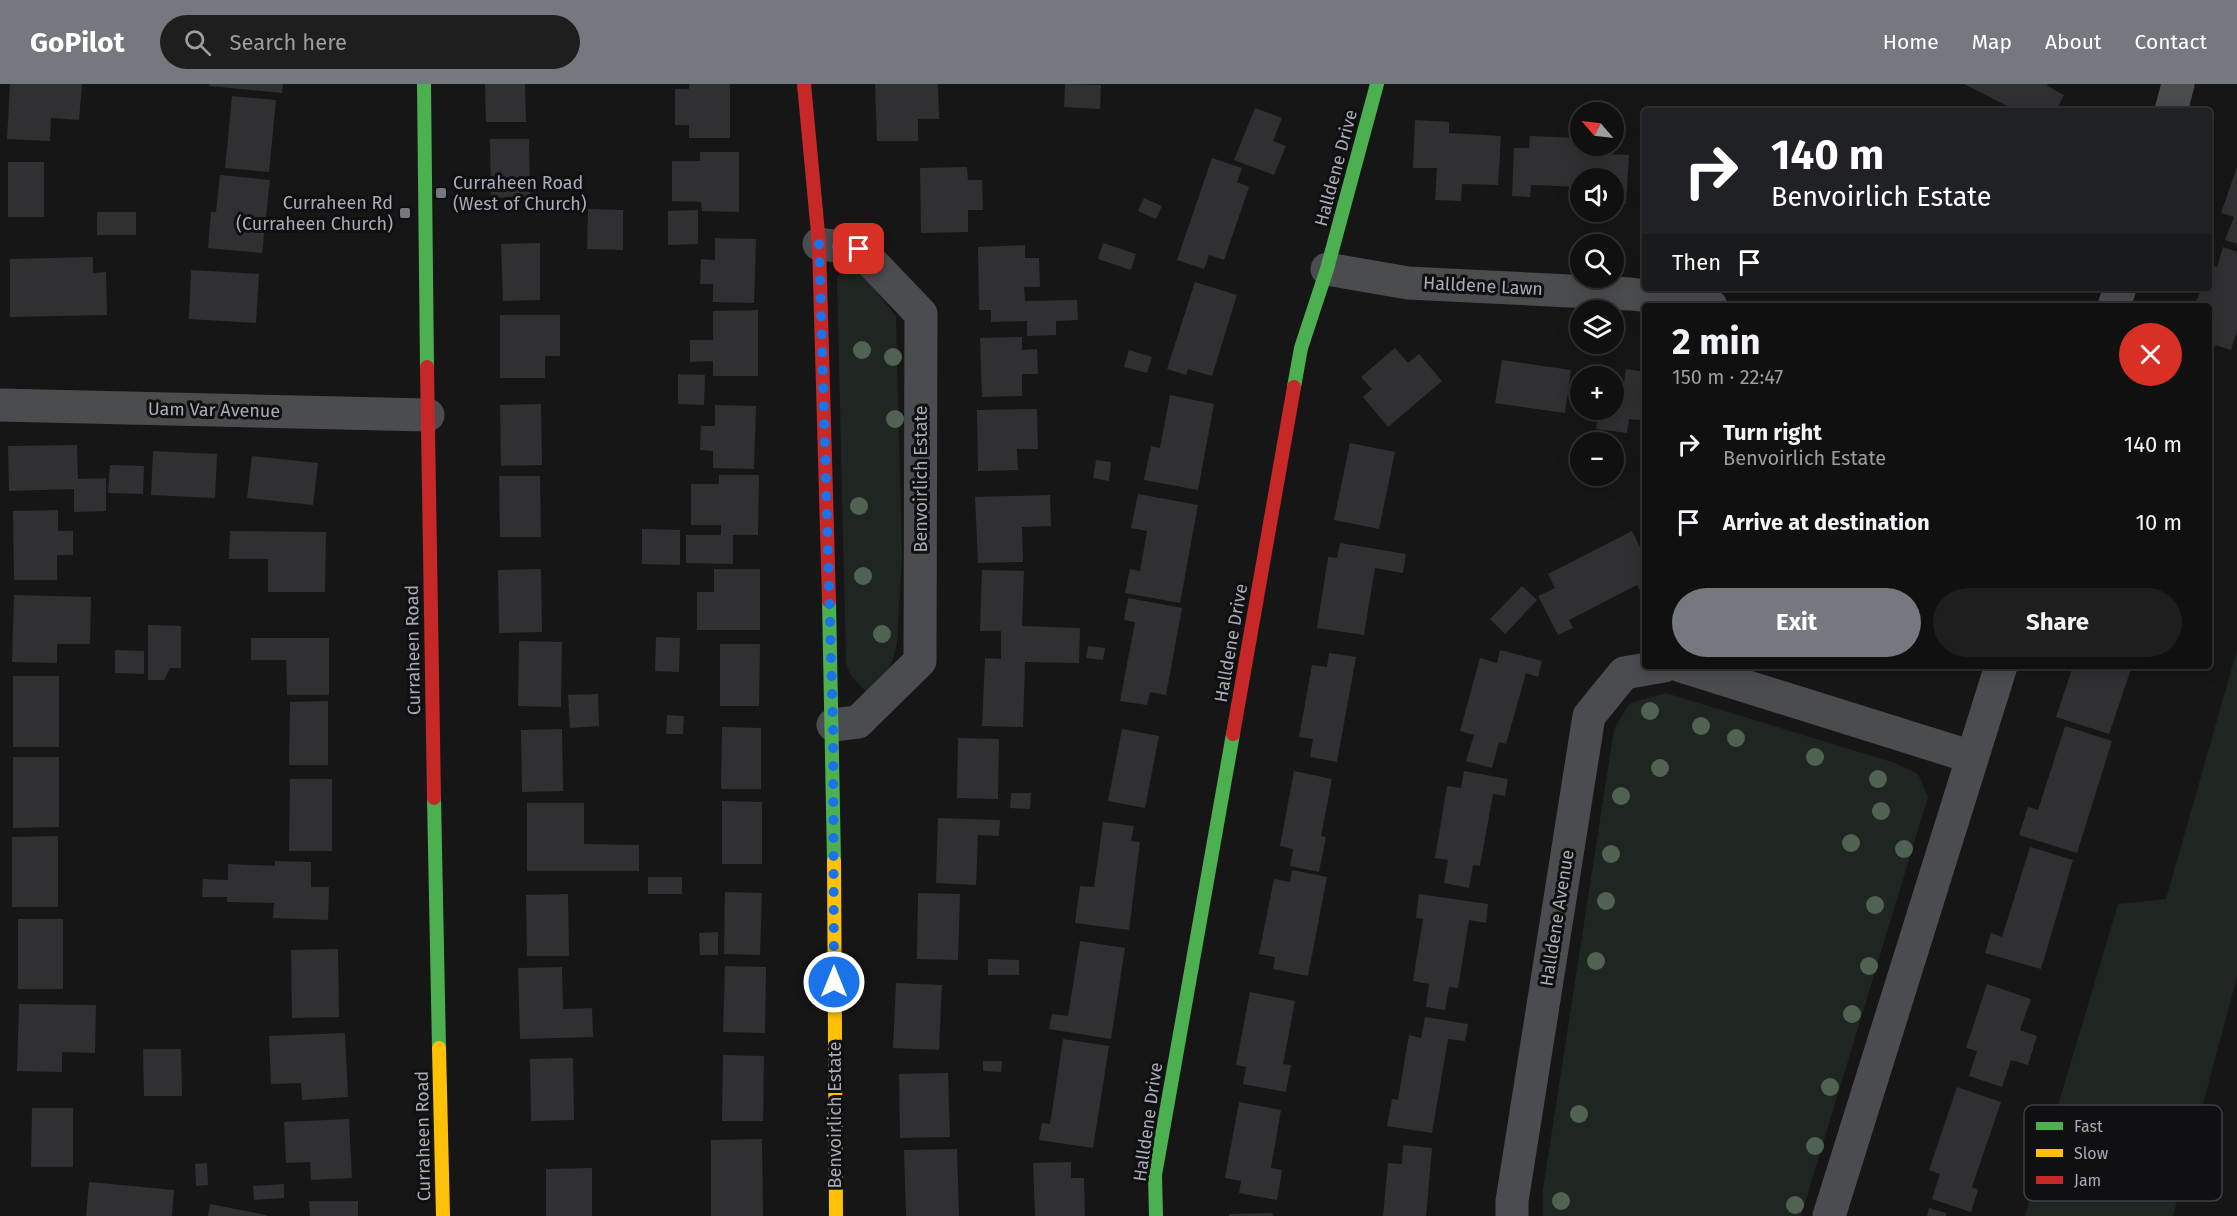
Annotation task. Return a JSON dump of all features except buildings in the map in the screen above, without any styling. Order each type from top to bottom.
[{"type":"street","name":"Curraheen Road","points":[[424,84],[443,1216]]},
{"type":"street","name":"Benvoirlich Estate","points":[[804,84],[819,244],[833,725],[836,1216]]},
{"type":"street","name":"Halldene Drive","points":[[1156,1216],[1155,1174],[1301,348],[1328,269],[1377,84]]},
{"type":"street","points":[[2172,108],[2178,84]]},
{"type":"street","name":"Benvoirlich Estate","points":[[819,244],[859,249],[921,314],[921,661],[858,722],[833,725]]},
{"type":"street","name":"Halldene Lawn","points":[[1328,269],[1408,283],[1631,294],[1699,303]]},
{"type":"street","name":"Uam Var Avenue","points":[[0,405],[428,415]]},
{"type":"street","name":"Halldene Avenue","points":[[1512,1216],[1512,1200],[1589,717],[1624,673],[1647,669]]},
{"type":"street","points":[[1691,669],[1972,757]]},
{"type":"street","points":[[1829,1216],[2000,669]]},
{"type":"shaded area","points":[[844,265],[864,277],[896,316],[902,557],[897,644],[890,668],[868,693],[851,676],[846,664],[837,279]]},
{"type":"shaded area","points":[[2237,650],[2237,977],[2203,1105],[2058,1105],[2118,904],[2166,899]]},
{"type":"shaded area","points":[[1666,693],[1895,763],[1918,774],[1928,797],[1801,1216],[1543,1216],[1543,1189],[1614,729],[1630,703]]},
{"type":"shaded area","points":[[2029,1201],[2177,1201],[2173,1216],[2025,1216]]},
{"type":"traffic: fast","points":[[424,84],[427,367]]},
{"type":"traffic: fast","points":[[1294,387],[1301,348],[1327,269],[1377,84]]},
{"type":"traffic: fast","points":[[829,601],[834,861]]},
{"type":"traffic: fast","points":[[1156,1216],[1155,1175],[1233,734]]},
{"type":"traffic: fast","points":[[434,798],[439,1048]]},
{"type":"traffic: slow","points":[[834,861],[836,1216]]},
{"type":"traffic: slow","points":[[439,1048],[443,1216]]},
{"type":"traffic: jam","points":[[804,84],[819,244],[829,601]]},
{"type":"traffic: jam","points":[[427,367],[434,798]]},
{"type":"traffic: jam","points":[[1233,734],[1294,387]]},
{"type":"place","name":"Curraheen Road (West of Church)","points":[[441,193]]},
{"type":"place","name":"Curraheen Rd (Curraheen Church)","points":[[405,213]]},
{"type":"route","points":[[834,982],[833,725],[819,244],[859,249]]}]
